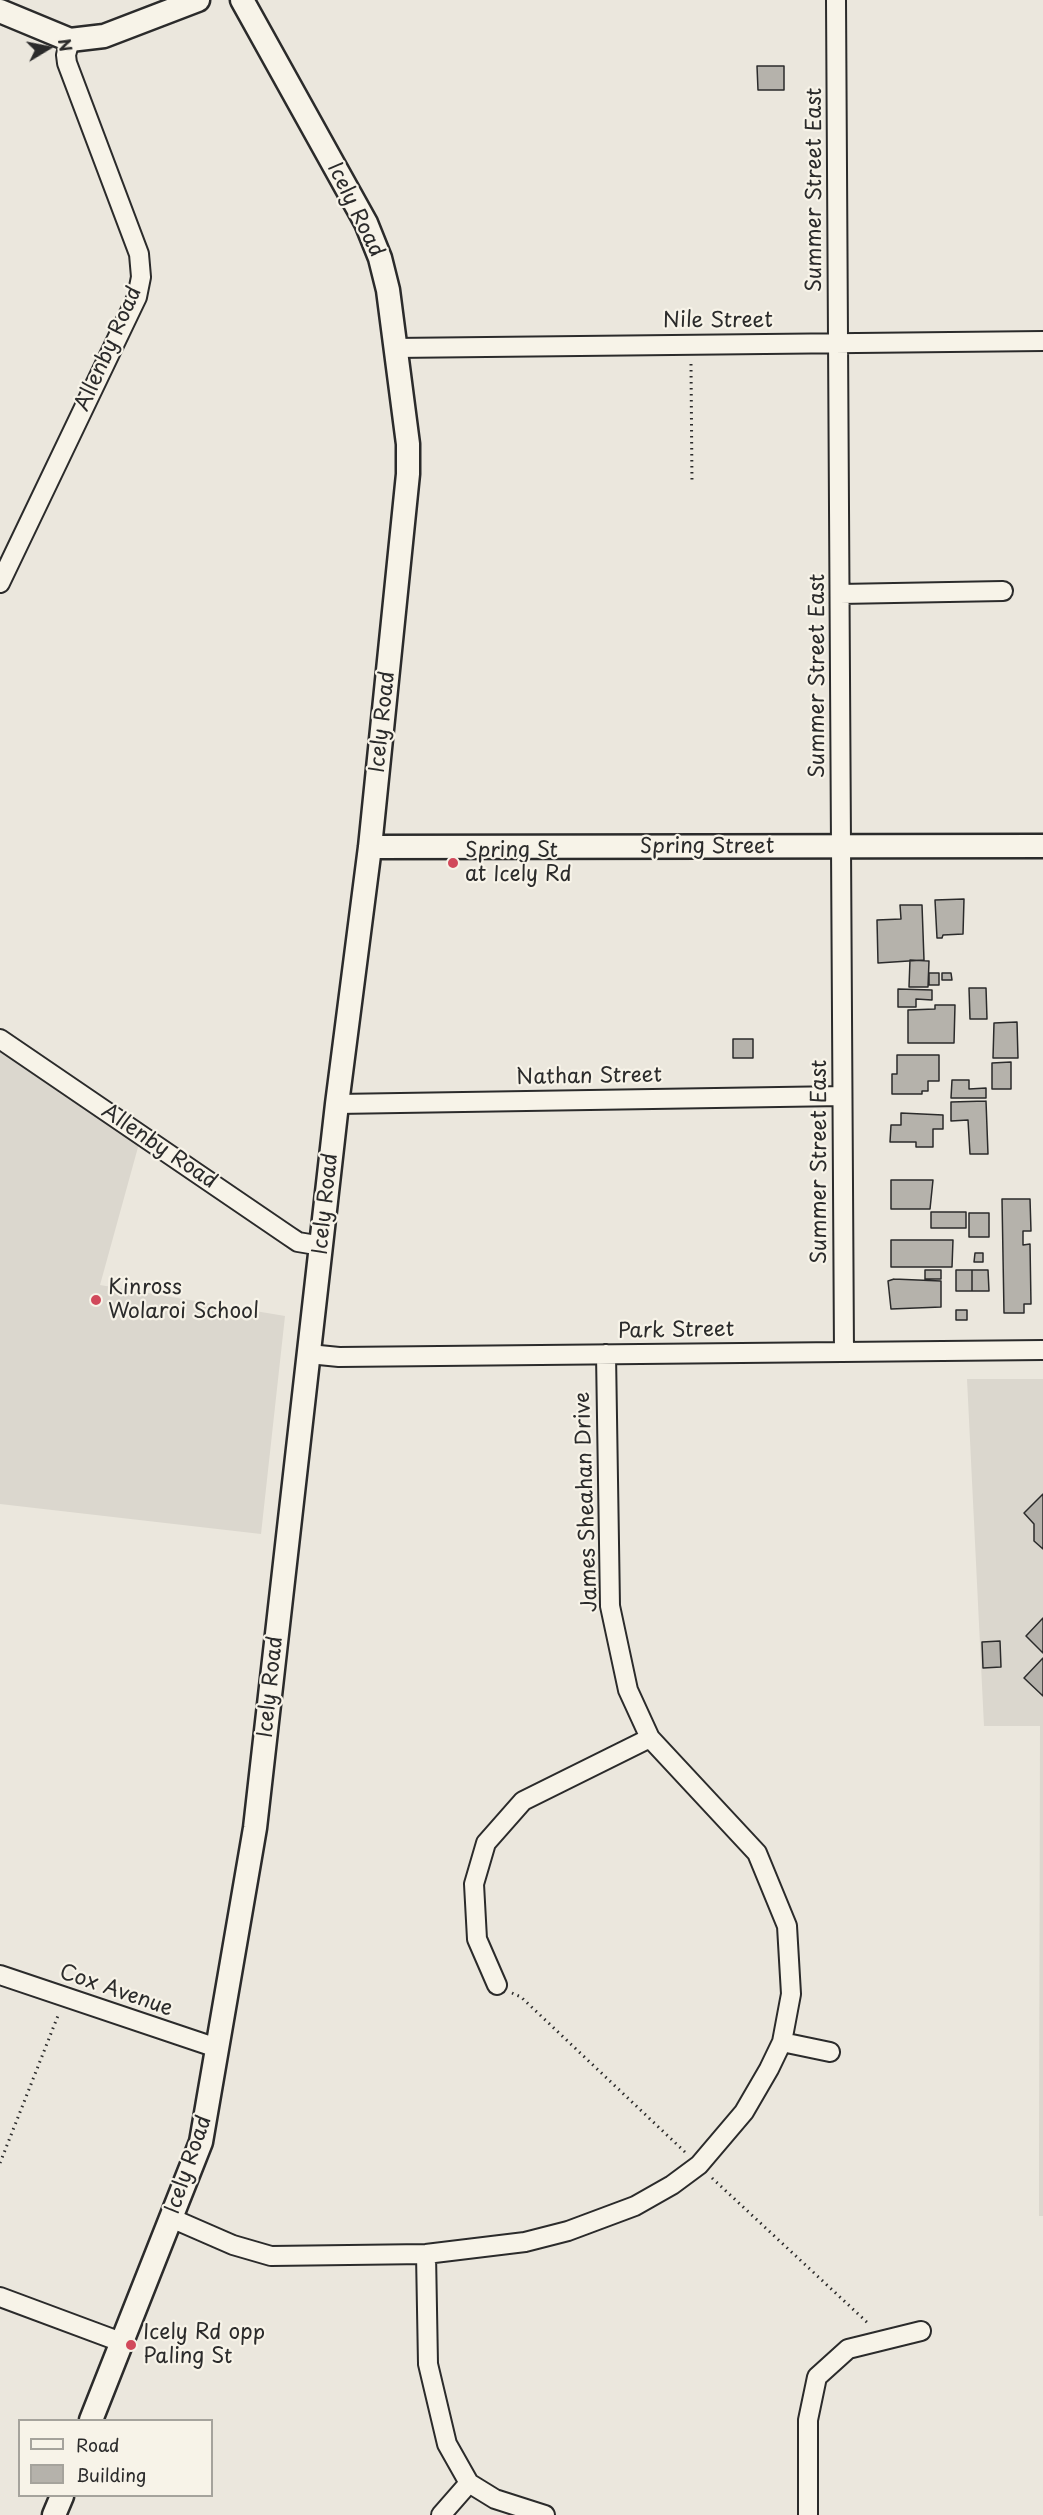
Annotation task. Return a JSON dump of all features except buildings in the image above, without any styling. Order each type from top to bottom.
[{"type":"street","points":[[0,11],[70,40],[104,36],[198,0]]},
{"type":"street","name":"Icely Road","points":[[92,2419],[201,2142],[255,1828],[337,1104],[370,847],[408,474],[408,444],[388,290],[380,258],[366,223],[242,0]]},
{"type":"street","name":"Summer Street East","points":[[836,0],[844,1352]]},
{"type":"street","name":"Allenby Road","points":[[0,583],[137,297],[141,277],[139,254],[67,63],[66,55],[70,40]]},
{"type":"street","name":"Nile Street","points":[[394,348],[1043,341]]},
{"type":"street","points":[[840,594],[1003,591]]},
{"type":"street","name":"Spring Street","points":[[370,847],[1043,846]]},
{"type":"street","name":"Allenby Road","points":[[0,1039],[298,1242],[322,1246]]},
{"type":"street","name":"Nathan Street","points":[[337,1104],[842,1096]]},
{"type":"street","name":"Park Street","points":[[309,1354],[339,1357],[1043,1350]]},
{"type":"street","name":"James Sheahan Drive","points":[[171,2218],[233,2245],[271,2256],[426,2254],[525,2242],[568,2231],[635,2206],[672,2185],[699,2165],[734,2126],[759,2090],[782,2042],[791,1994],[787,1926],[757,1853],[650,1738],[628,1690],[610,1606],[606,1354]]},
{"type":"street","points":[[497,1985],[477,1939],[474,1884],[486,1843],[523,1801],[650,1738]]},
{"type":"street","name":"Cox Avenue","points":[[0,1975],[217,2048]]},
{"type":"street","points":[[782,2042],[830,2052]]},
{"type":"street","points":[[426,2254],[428,2364],[447,2444],[469,2483],[495,2499],[545,2515]]},
{"type":"street","points":[[0,2297],[121,2342]]},
{"type":"street","points":[[808,2515],[808,2420],[817,2377],[848,2349],[921,2331]]},
{"type":"street","points":[[441,2515],[469,2483]]},
{"type":"street","points":[[54,2515],[62,2497]]},
{"type":"path","points":[[691,344],[692,484]]},
{"type":"path","points":[[0,2163],[64,1997]]},
{"type":"shaded area","name":"Kinross Wolaroi School","points":[[0,1042],[143,1129],[100,1285],[285,1316],[261,1534],[0,1504]]},
{"type":"shaded area","points":[[967,1379],[1043,1379],[1043,2216],[1039,2216],[1040,1726],[984,1726]]},
{"type":"place","name":"Spring St at Icely Rd","points":[[453,863]]},
{"type":"place","name":"Kinross Wolaroi School","points":[[96,1300]]},
{"type":"place","name":"Icely Rd opp Paling St","points":[[131,2345]]}]
